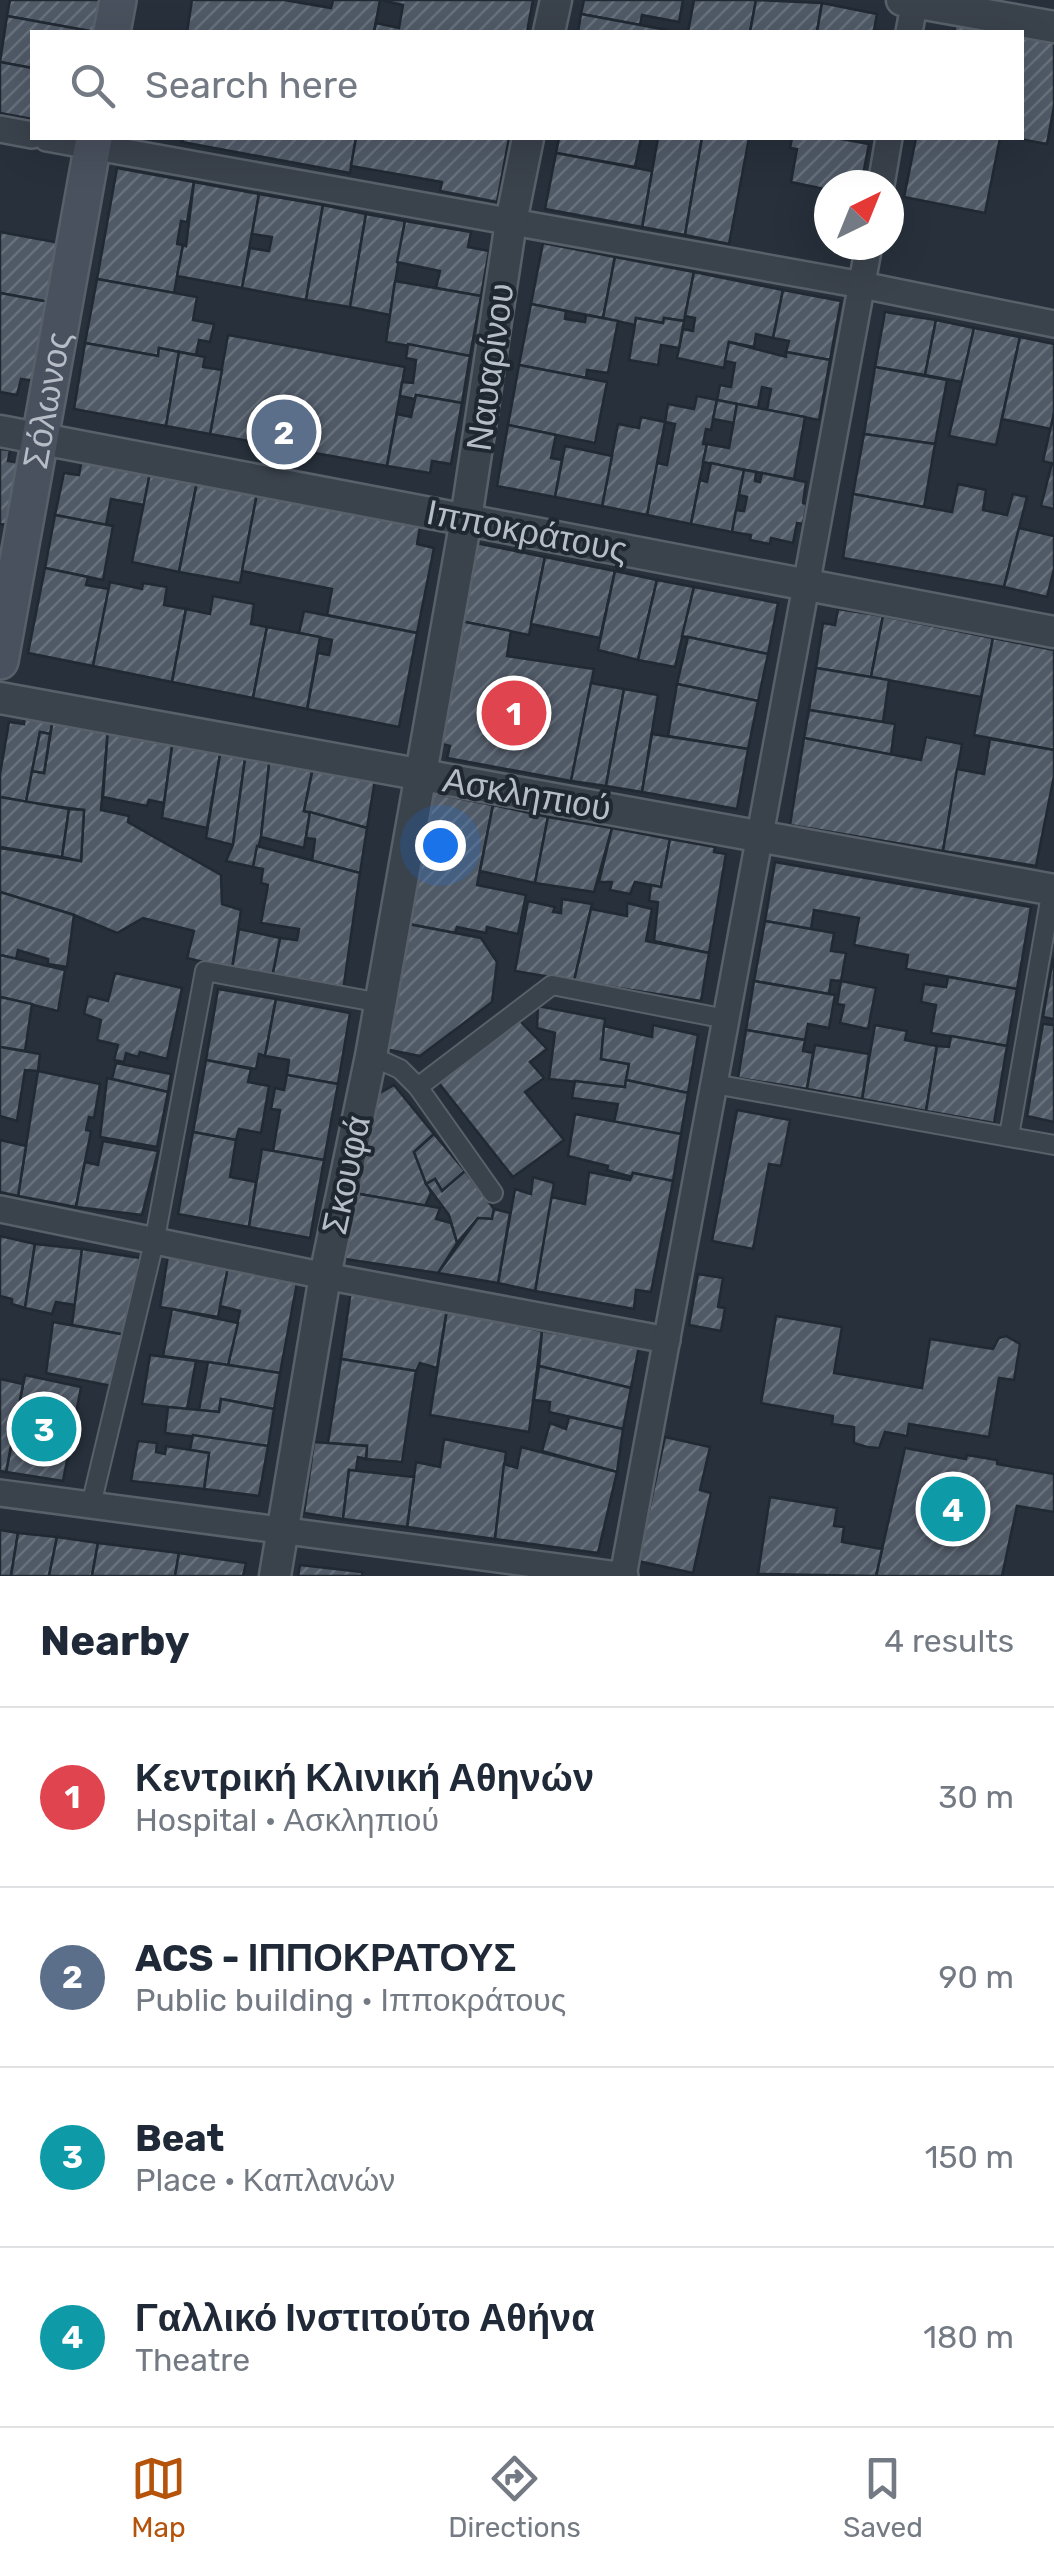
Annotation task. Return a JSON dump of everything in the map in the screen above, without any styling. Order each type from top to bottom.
[{"type":"main road","points":[[112,30],[118,0]]},
{"type":"main road","name":"Σόλωνος","points":[[0,661],[93,142]]},
{"type":"street","points":[[549,30],[556,0]]},
{"type":"street","points":[[910,9],[1054,27]]},
{"type":"street","points":[[0,129],[30,135]]},
{"type":"street","name":"Ναυαρίνου","points":[[421,774],[528,140]]},
{"type":"street","points":[[883,170],[889,140]]},
{"type":"street","points":[[93,142],[1054,324]]},
{"type":"street","points":[[0,1493],[624,1576],[867,260]]},
{"type":"street","name":"Ιπποκράτους","points":[[0,431],[1054,632]]},
{"type":"street","name":"Ασκληπιού","points":[[0,698],[760,837],[1053,884]]},
{"type":"street","name":"Σκουφά","points":[[275,1576],[325,1276],[371,1056],[421,774]]},
{"type":"street","points":[[1010,1136],[1053,884]]},
{"type":"street","points":[[91,1505],[154,1238],[205,971],[380,1003]]},
{"type":"street","points":[[418,1087],[552,985],[726,1019]]},
{"type":"street","points":[[371,1056],[400,1069],[418,1087],[493,1194]]},
{"type":"street","points":[[714,1084],[1054,1145]]},
{"type":"street","points":[[0,1209],[325,1276],[667,1340]]},
{"type":"building","points":[[10,0],[109,0],[96,30],[7,16]]},
{"type":"building","points":[[192,0],[284,0],[331,8],[333,0],[380,0],[374,30],[187,30]]},
{"type":"building","points":[[380,0],[533,0],[527,30],[374,30],[376,23],[399,28],[403,5]]},
{"type":"building","points":[[584,0],[683,0],[679,22],[642,15],[640,25],[581,14]]},
{"type":"building","points":[[694,0],[756,0],[750,30],[688,30]]},
{"type":"building","points":[[756,0],[822,3],[817,30],[750,30]]},
{"type":"building","points":[[822,3],[877,14],[874,30],[817,30]]},
{"type":"building","points":[[581,14],[667,30],[578,30]]},
{"type":"building","points":[[7,16],[84,30],[30,30],[30,68],[0,62]]},
{"type":"building","points":[[956,24],[988,30],[954,30]]},
{"type":"building","points":[[1024,37],[1054,43],[1054,106],[1047,144],[1024,140]]},
{"type":"building","points":[[0,62],[30,68],[30,119],[0,113]]},
{"type":"building","points":[[182,140],[356,140],[350,173]]},
{"type":"building","points":[[356,140],[509,140],[497,202],[440,191],[442,182],[351,166]]},
{"type":"building","points":[[559,140],[641,140],[635,167],[556,153]]},
{"type":"building","points":[[658,140],[702,140],[685,235],[642,227]]},
{"type":"building","points":[[702,140],[749,140],[729,244],[685,235]]},
{"type":"building","points":[[792,140],[869,144],[864,170],[814,170],[814,187],[791,182],[797,149],[790,148]]},
{"type":"building","points":[[916,140],[1000,140],[985,213],[904,197]]},
{"type":"building","points":[[556,153],[652,171],[642,227],[545,209]]},
{"type":"building","points":[[117,168],[194,182],[187,222],[181,221],[177,244],[183,245],[174,293],[97,279]]},
{"type":"building","points":[[194,182],[259,194],[242,288],[177,276],[183,245],[186,246]]},
{"type":"building","points":[[259,194],[323,205],[306,300],[242,288],[250,248],[269,251],[272,237],[252,234]]},
{"type":"building","points":[[323,205],[366,214],[350,307],[306,300]]},
{"type":"building","points":[[366,214],[405,221],[390,315],[350,307]]},
{"type":"building","points":[[405,221],[471,232],[468,247],[489,251],[481,296],[436,288],[440,271],[397,262]]},
{"type":"building","points":[[0,232],[60,243],[49,302],[0,293]]},
{"type":"building","points":[[543,243],[615,257],[603,318],[531,304]]},
{"type":"building","points":[[615,257],[694,272],[684,321],[664,318],[663,323],[636,318],[635,325],[603,318]]},
{"type":"building","points":[[694,272],[783,290],[773,338],[756,334],[754,347],[729,342],[724,368],[677,358],[683,329],[693,331],[695,318],[685,316]]},
{"type":"building","points":[[97,279],[197,297],[193,320],[214,324],[210,342],[199,340],[196,355],[159,348],[158,356],[85,343]]},
{"type":"building","points":[[395,281],[481,296],[470,356],[386,342]]},
{"type":"building","points":[[783,290],[841,301],[830,360],[786,352],[789,341],[773,338]]},
{"type":"building","points":[[0,293],[49,302],[35,381],[21,379],[17,395],[0,392]]},
{"type":"building","points":[[531,304],[566,311],[565,319],[585,322],[586,315],[618,321],[608,373],[587,370],[586,378],[519,365]]},
{"type":"building","points":[[885,312],[936,320],[925,375],[875,367]]},
{"type":"building","points":[[636,318],[663,323],[664,318],[684,321],[679,348],[661,345],[658,365],[629,360]]},
{"type":"building","points":[[936,320],[974,328],[962,382],[925,375]]},
{"type":"building","points":[[974,328],[1020,337],[996,445],[949,436]]},
{"type":"building","points":[[228,335],[405,367],[387,466],[210,434]]},
{"type":"building","points":[[1020,337],[1054,344],[1051,429],[1002,419]]},
{"type":"building","points":[[729,342],[786,357],[786,352],[830,360],[819,420],[767,410],[771,389],[762,387],[758,408],[717,400],[720,385],[731,387],[735,363],[725,361]]},
{"type":"building","points":[[85,343],[158,356],[159,348],[179,352],[166,426],[74,409]]},
{"type":"building","points":[[408,344],[470,356],[462,403],[400,396],[402,382],[413,383],[416,360],[406,358]]},
{"type":"building","points":[[179,352],[205,357],[203,367],[222,370],[210,434],[166,426]]},
{"type":"building","points":[[519,365],[607,382],[595,443],[508,425]]},
{"type":"building","points":[[875,367],[947,380],[935,444],[864,434]]},
{"type":"building","points":[[416,395],[462,403],[451,464],[432,461],[430,473],[387,466],[397,414],[411,417]]},
{"type":"building","points":[[697,396],[717,400],[711,430],[706,429],[703,444],[707,444],[691,524],[647,515],[657,463],[667,465],[675,424],[665,422],[668,404],[694,409]]},
{"type":"building","points":[[717,400],[737,404],[734,423],[713,419]]},
{"type":"building","points":[[737,404],[805,417],[794,479],[703,462],[707,444],[729,448]]},
{"type":"building","points":[[1054,413],[1054,464],[1043,461]]},
{"type":"building","points":[[641,417],[665,422],[647,515],[602,506],[618,424],[639,428]]},
{"type":"building","points":[[508,425],[556,435],[551,458],[562,460],[555,497],[497,486]]},
{"type":"building","points":[[864,434],[935,444],[924,507],[853,494]]},
{"type":"building","points":[[565,446],[612,456],[602,506],[555,497]]},
{"type":"building","points":[[0,449],[10,450],[8,461],[21,463],[10,525],[0,524]]},
{"type":"building","points":[[82,459],[150,473],[144,505],[111,499],[106,525],[55,515],[64,473],[79,475]]},
{"type":"building","points":[[711,463],[744,470],[732,532],[691,524],[700,480],[707,482]]},
{"type":"building","points":[[1054,464],[1054,509],[1041,506]]},
{"type":"building","points":[[744,470],[756,472],[755,481],[760,482],[762,473],[806,482],[803,524],[797,523],[793,543],[771,538],[770,544],[732,532],[736,510],[744,511],[747,497],[739,495]]},
{"type":"building","points":[[150,473],[197,482],[179,572],[132,562]]},
{"type":"building","points":[[197,482],[257,494],[240,583],[179,572]]},
{"type":"building","points":[[958,484],[986,490],[983,510],[1007,515],[1013,494],[1027,497],[1004,587],[843,558],[853,494],[952,512]]},
{"type":"building","points":[[257,494],[420,527],[417,544],[434,548],[417,633],[327,615],[332,589],[242,571]]},
{"type":"building","points":[[55,515],[113,526],[103,580],[45,568]]},
{"type":"building","points":[[1019,528],[1054,536],[1054,569],[1047,597],[1004,587]]},
{"type":"building","points":[[476,543],[545,557],[529,635],[460,621]]},
{"type":"building","points":[[545,557],[615,571],[600,638],[531,624]]},
{"type":"building","points":[[45,568],[88,577],[86,585],[109,589],[93,666],[28,653]]},
{"type":"building","points":[[615,571],[657,580],[638,660],[598,650]]},
{"type":"building","points":[[657,580],[694,587],[675,667],[638,660]]},
{"type":"building","points":[[110,582],[142,589],[143,583],[167,587],[164,605],[186,609],[172,682],[93,666]]},
{"type":"building","points":[[694,587],[778,603],[768,654],[682,636]]},
{"type":"building","points":[[213,596],[254,604],[251,624],[267,627],[253,698],[172,682],[186,609],[210,614]]},
{"type":"building","points":[[838,609],[883,616],[871,677],[816,668],[823,623],[835,625]]},
{"type":"building","points":[[304,611],[417,633],[399,727],[307,709],[318,653],[329,655],[332,640],[299,633]]},
{"type":"building","points":[[883,616],[993,638],[981,697],[871,677]]},
{"type":"building","points":[[460,621],[511,631],[507,656],[594,669],[571,781],[447,758],[450,746],[438,743]]},
{"type":"building","points":[[267,627],[320,637],[307,709],[253,698]]},
{"type":"building","points":[[688,637],[768,654],[758,701],[677,684]]},
{"type":"building","points":[[993,638],[1054,650],[1054,750],[974,735]]},
{"type":"building","points":[[816,668],[889,680],[883,722],[809,710]]},
{"type":"building","points":[[591,683],[624,689],[606,786],[571,781]]},
{"type":"building","points":[[677,684],[758,701],[748,749],[668,736]]},
{"type":"building","points":[[624,689],[658,695],[642,792],[606,786]]},
{"type":"building","points":[[809,710],[895,724],[891,755],[804,738]]},
{"type":"building","points":[[25,714],[53,719],[50,734],[40,732],[26,802],[0,797],[9,722],[24,724]]},
{"type":"building","points":[[53,719],[108,729],[101,810],[129,816],[128,822],[221,875],[222,904],[241,910],[232,969],[187,958],[194,931],[143,918],[117,933],[0,892],[0,848],[81,861],[84,810],[26,802],[32,771],[44,773]]},
{"type":"building","points":[[108,729],[173,740],[164,803],[149,800],[147,806],[103,797]]},
{"type":"building","points":[[40,732],[50,734],[44,773],[32,771]]},
{"type":"building","points":[[652,734],[748,749],[737,809],[642,792]]},
{"type":"building","points":[[926,737],[962,744],[943,851],[790,825],[804,738],[921,760]]},
{"type":"building","points":[[990,739],[1054,750],[1054,776],[1036,866],[943,851],[957,769],[984,774]]},
{"type":"building","points":[[173,740],[221,749],[207,828],[162,818]]},
{"type":"building","points":[[221,749],[246,752],[233,845],[206,838]]},
{"type":"building","points":[[246,752],[270,756],[261,837],[253,867],[226,861],[233,845]]},
{"type":"building","points":[[270,756],[314,763],[304,811],[310,812],[304,848],[261,837]]},
{"type":"building","points":[[314,763],[376,774],[367,828],[304,811]]},
{"type":"building","points":[[427,792],[493,805],[477,885],[526,895],[518,934],[487,927],[486,933],[457,927],[455,933],[403,923]]},
{"type":"building","points":[[0,797],[69,809],[62,857],[0,847]]},
{"type":"building","points":[[493,805],[548,817],[535,883],[480,871]]},
{"type":"building","points":[[69,809],[84,810],[81,861],[62,857]]},
{"type":"building","points":[[310,812],[367,828],[360,873],[312,861],[315,839],[306,838]]},
{"type":"building","points":[[548,817],[612,828],[594,892],[535,883]]},
{"type":"building","points":[[612,828],[670,839],[661,887],[635,882],[630,894],[610,890],[612,882],[599,882]]},
{"type":"building","points":[[670,839],[715,847],[714,852],[726,854],[709,953],[654,941],[658,902],[649,901],[651,885],[661,887]]},
{"type":"building","points":[[257,846],[360,873],[343,991],[272,977],[280,938],[297,940],[299,929],[261,923],[268,885],[261,883],[263,869],[253,867]]},
{"type":"building","points":[[775,862],[1031,907],[1017,989],[906,969],[908,955],[854,945],[859,918],[814,910],[811,929],[765,921]]},
{"type":"building","points":[[0,892],[74,915],[67,967],[48,964],[48,959],[18,950],[16,959],[0,955]]},
{"type":"building","points":[[562,899],[592,904],[574,981],[515,971],[528,901],[555,907],[553,912],[561,913]]},
{"type":"building","points":[[627,903],[652,909],[646,941],[709,953],[701,1001],[574,981],[591,909],[627,916]]},
{"type":"building","points":[[765,921],[834,933],[831,951],[846,953],[841,981],[831,980],[829,994],[754,981]]},
{"type":"building","points":[[403,923],[481,938],[497,962],[492,1002],[420,1056],[380,1048]]},
{"type":"building","points":[[239,929],[280,938],[272,977],[232,969]]},
{"type":"building","points":[[0,955],[65,970],[58,1011],[0,997]]},
{"type":"building","points":[[1054,959],[1054,1019],[1043,1017]]},
{"type":"building","points":[[115,973],[182,988],[167,1059],[140,1052],[138,1057],[126,1053],[124,1062],[114,1060],[118,1045],[97,1040],[101,1020],[84,1014],[88,996],[108,1001]]},
{"type":"building","points":[[948,977],[1017,989],[1007,1046],[931,1033],[936,1005],[921,1002],[924,984],[946,987]]},
{"type":"building","points":[[754,981],[835,995],[829,1028],[808,1024],[805,1040],[746,1030]]},
{"type":"building","points":[[841,981],[876,988],[868,1029],[840,1023],[844,1005],[837,1004]]},
{"type":"building","points":[[218,989],[276,999],[265,1056],[259,1054],[256,1069],[206,1060]]},
{"type":"building","points":[[0,997],[32,1004],[25,1051],[0,1047]]},
{"type":"building","points":[[276,999],[350,1013],[338,1084],[287,1075],[289,1060],[265,1056]]},
{"type":"building","points":[[538,1006],[605,1019],[601,1059],[629,1064],[625,1087],[549,1079],[555,1033],[537,1028]]},
{"type":"building","points":[[520,1021],[547,1049],[530,1062],[544,1078],[525,1092],[564,1140],[513,1177],[438,1082]]},
{"type":"building","points":[[1043,1024],[1054,1025],[1054,1122],[1027,1116]]},
{"type":"building","points":[[653,1025],[698,1035],[688,1093],[626,1080],[629,1064],[601,1059],[604,1026],[652,1037]]},
{"type":"building","points":[[875,1025],[907,1031],[905,1040],[937,1046],[926,1111],[862,1099]]},
{"type":"building","points":[[746,1030],[805,1040],[803,1051],[813,1053],[807,1089],[738,1078]]},
{"type":"building","points":[[951,1036],[1007,1046],[994,1123],[926,1111],[937,1046],[949,1047]]},
{"type":"building","points":[[815,1045],[869,1054],[862,1099],[807,1089]]},
{"type":"building","points":[[0,1047],[40,1054],[38,1071],[25,1070],[17,1121],[0,1116]]},
{"type":"building","points":[[206,1060],[251,1069],[248,1082],[269,1086],[261,1133],[239,1129],[236,1140],[193,1132]]},
{"type":"building","points":[[116,1063],[171,1074],[168,1092],[112,1079]]},
{"type":"building","points":[[38,1071],[100,1084],[94,1118],[89,1117],[86,1130],[91,1131],[76,1207],[18,1196]]},
{"type":"building","points":[[287,1075],[338,1084],[324,1160],[273,1151],[280,1110],[271,1109],[275,1088],[284,1090]]},
{"type":"building","points":[[107,1078],[168,1092],[157,1147],[100,1137]]},
{"type":"building","points":[[626,1080],[688,1093],[681,1134],[614,1122],[618,1104],[572,1098],[575,1081],[625,1087]]},
{"type":"building","points":[[394,1085],[434,1134],[414,1152],[431,1193],[425,1206],[354,1193],[371,1098]]},
{"type":"building","points":[[737,1110],[790,1120],[781,1166],[769,1164],[753,1249],[712,1241]]},
{"type":"building","points":[[575,1114],[681,1134],[673,1181],[633,1173],[632,1177],[568,1156]]},
{"type":"building","points":[[193,1132],[236,1140],[230,1177],[256,1182],[249,1227],[178,1214]]},
{"type":"building","points":[[434,1134],[465,1171],[442,1191],[435,1179],[426,1184],[414,1152]]},
{"type":"building","points":[[0,1140],[26,1146],[18,1196],[0,1192]]},
{"type":"building","points":[[103,1141],[158,1151],[142,1215],[76,1207],[85,1162],[98,1165]]},
{"type":"building","points":[[262,1149],[324,1160],[310,1238],[249,1227]]},
{"type":"building","points":[[465,1171],[494,1209],[492,1219],[478,1218],[457,1243],[449,1215],[426,1184],[435,1179],[442,1191]]},
{"type":"building","points":[[589,1172],[630,1180],[633,1173],[673,1181],[651,1292],[636,1290],[634,1309],[535,1291],[551,1197],[585,1204]]},
{"type":"building","points":[[533,1177],[554,1183],[535,1291],[498,1283],[515,1189],[531,1194]]},
{"type":"building","points":[[354,1193],[440,1208],[436,1219],[451,1223],[457,1243],[438,1273],[345,1259]]},
{"type":"building","points":[[494,1209],[510,1213],[498,1283],[438,1273],[478,1218],[492,1219]]},
{"type":"building","points":[[0,1236],[35,1244],[25,1308],[0,1296]]},
{"type":"building","points":[[35,1244],[82,1249],[75,1305],[56,1302],[52,1314],[25,1308]]},
{"type":"building","points":[[82,1249],[140,1258],[126,1335],[72,1325]]},
{"type":"building","points":[[168,1255],[228,1268],[218,1317],[160,1307]]},
{"type":"building","points":[[228,1268],[297,1283],[280,1373],[228,1365],[240,1311],[220,1306]]},
{"type":"building","points":[[698,1274],[723,1278],[718,1307],[725,1308],[721,1331],[689,1325]]},
{"type":"building","points":[[351,1290],[447,1310],[437,1368],[420,1363],[416,1371],[341,1359]]},
{"type":"building","points":[[172,1309],[238,1323],[228,1365],[163,1356]]},
{"type":"building","points":[[447,1310],[542,1331],[529,1432],[430,1415]]},
{"type":"building","points":[[776,1316],[842,1327],[834,1373],[922,1388],[930,1339],[993,1349],[999,1338],[1006,1336],[1020,1344],[1014,1380],[999,1378],[989,1437],[909,1424],[907,1436],[885,1432],[879,1448],[867,1447],[854,1443],[854,1427],[832,1424],[833,1416],[761,1403]]},
{"type":"building","points":[[53,1322],[126,1335],[117,1387],[46,1373]]},
{"type":"building","points":[[542,1331],[639,1346],[631,1388],[539,1366]]},
{"type":"building","points":[[150,1355],[196,1361],[187,1409],[142,1404]]},
{"type":"building","points":[[341,1359],[416,1371],[402,1462],[366,1459],[367,1446],[328,1443]]},
{"type":"building","points":[[208,1362],[280,1373],[274,1409],[221,1399],[219,1412],[199,1410]]},
{"type":"building","points":[[539,1366],[631,1388],[623,1429],[549,1412],[550,1402],[534,1400]]},
{"type":"building","points":[[25,1375],[81,1387],[63,1481],[6,1472]]},
{"type":"building","points":[[0,1379],[23,1384],[6,1472],[0,1471]]},
{"type":"building","points":[[221,1399],[274,1409],[268,1446],[165,1433],[168,1407],[219,1412]]},
{"type":"building","points":[[569,1417],[623,1429],[617,1472],[542,1451],[550,1423],[566,1429]]},
{"type":"building","points":[[193,1435],[268,1446],[259,1496],[204,1489],[209,1453],[190,1450]]},
{"type":"building","points":[[665,1437],[710,1447],[700,1490],[711,1493],[693,1573],[638,1561]]},
{"type":"building","points":[[444,1439],[506,1452],[495,1539],[407,1527],[416,1462],[440,1467]]},
{"type":"building","points":[[138,1441],[157,1443],[156,1452],[165,1454],[166,1446],[209,1453],[204,1489],[131,1481]]},
{"type":"building","points":[[314,1442],[367,1446],[366,1459],[358,1457],[356,1471],[349,1470],[343,1519],[304,1513]]},
{"type":"building","points":[[521,1447],[617,1472],[598,1553],[495,1539],[504,1464],[517,1468]]},
{"type":"building","points":[[905,1448],[966,1459],[967,1455],[997,1460],[997,1464],[1054,1474],[1054,1512],[1017,1506],[1002,1576],[876,1576]]},
{"type":"building","points":[[349,1470],[414,1477],[407,1527],[343,1519]]},
{"type":"building","points":[[770,1497],[837,1508],[834,1526],[844,1527],[842,1542],[882,1549],[876,1576],[758,1574]]},
{"type":"building","points":[[0,1530],[18,1533],[11,1576],[0,1576]]},
{"type":"building","points":[[18,1533],[57,1537],[49,1576],[11,1576]]},
{"type":"building","points":[[57,1537],[98,1543],[92,1576],[49,1576]]},
{"type":"building","points":[[98,1543],[179,1553],[175,1576],[92,1576]]},
{"type":"building","points":[[179,1553],[246,1563],[243,1576],[175,1576]]},
{"type":"building","points":[[300,1565],[362,1572],[362,1576],[298,1576]]},
{"type":"place","name":"ACS - ΙΠΠΟΚΡΑΤΟΥΣ","points":[[284,432]]},
{"type":"place","name":"Κεντρική Κλινική Αθηνών","points":[[514,713]]},
{"type":"place","name":"Beat","points":[[44,1429]]},
{"type":"place","name":"Γαλλικό Ινστιτούτο Αθήνα","points":[[953,1509]]}]
